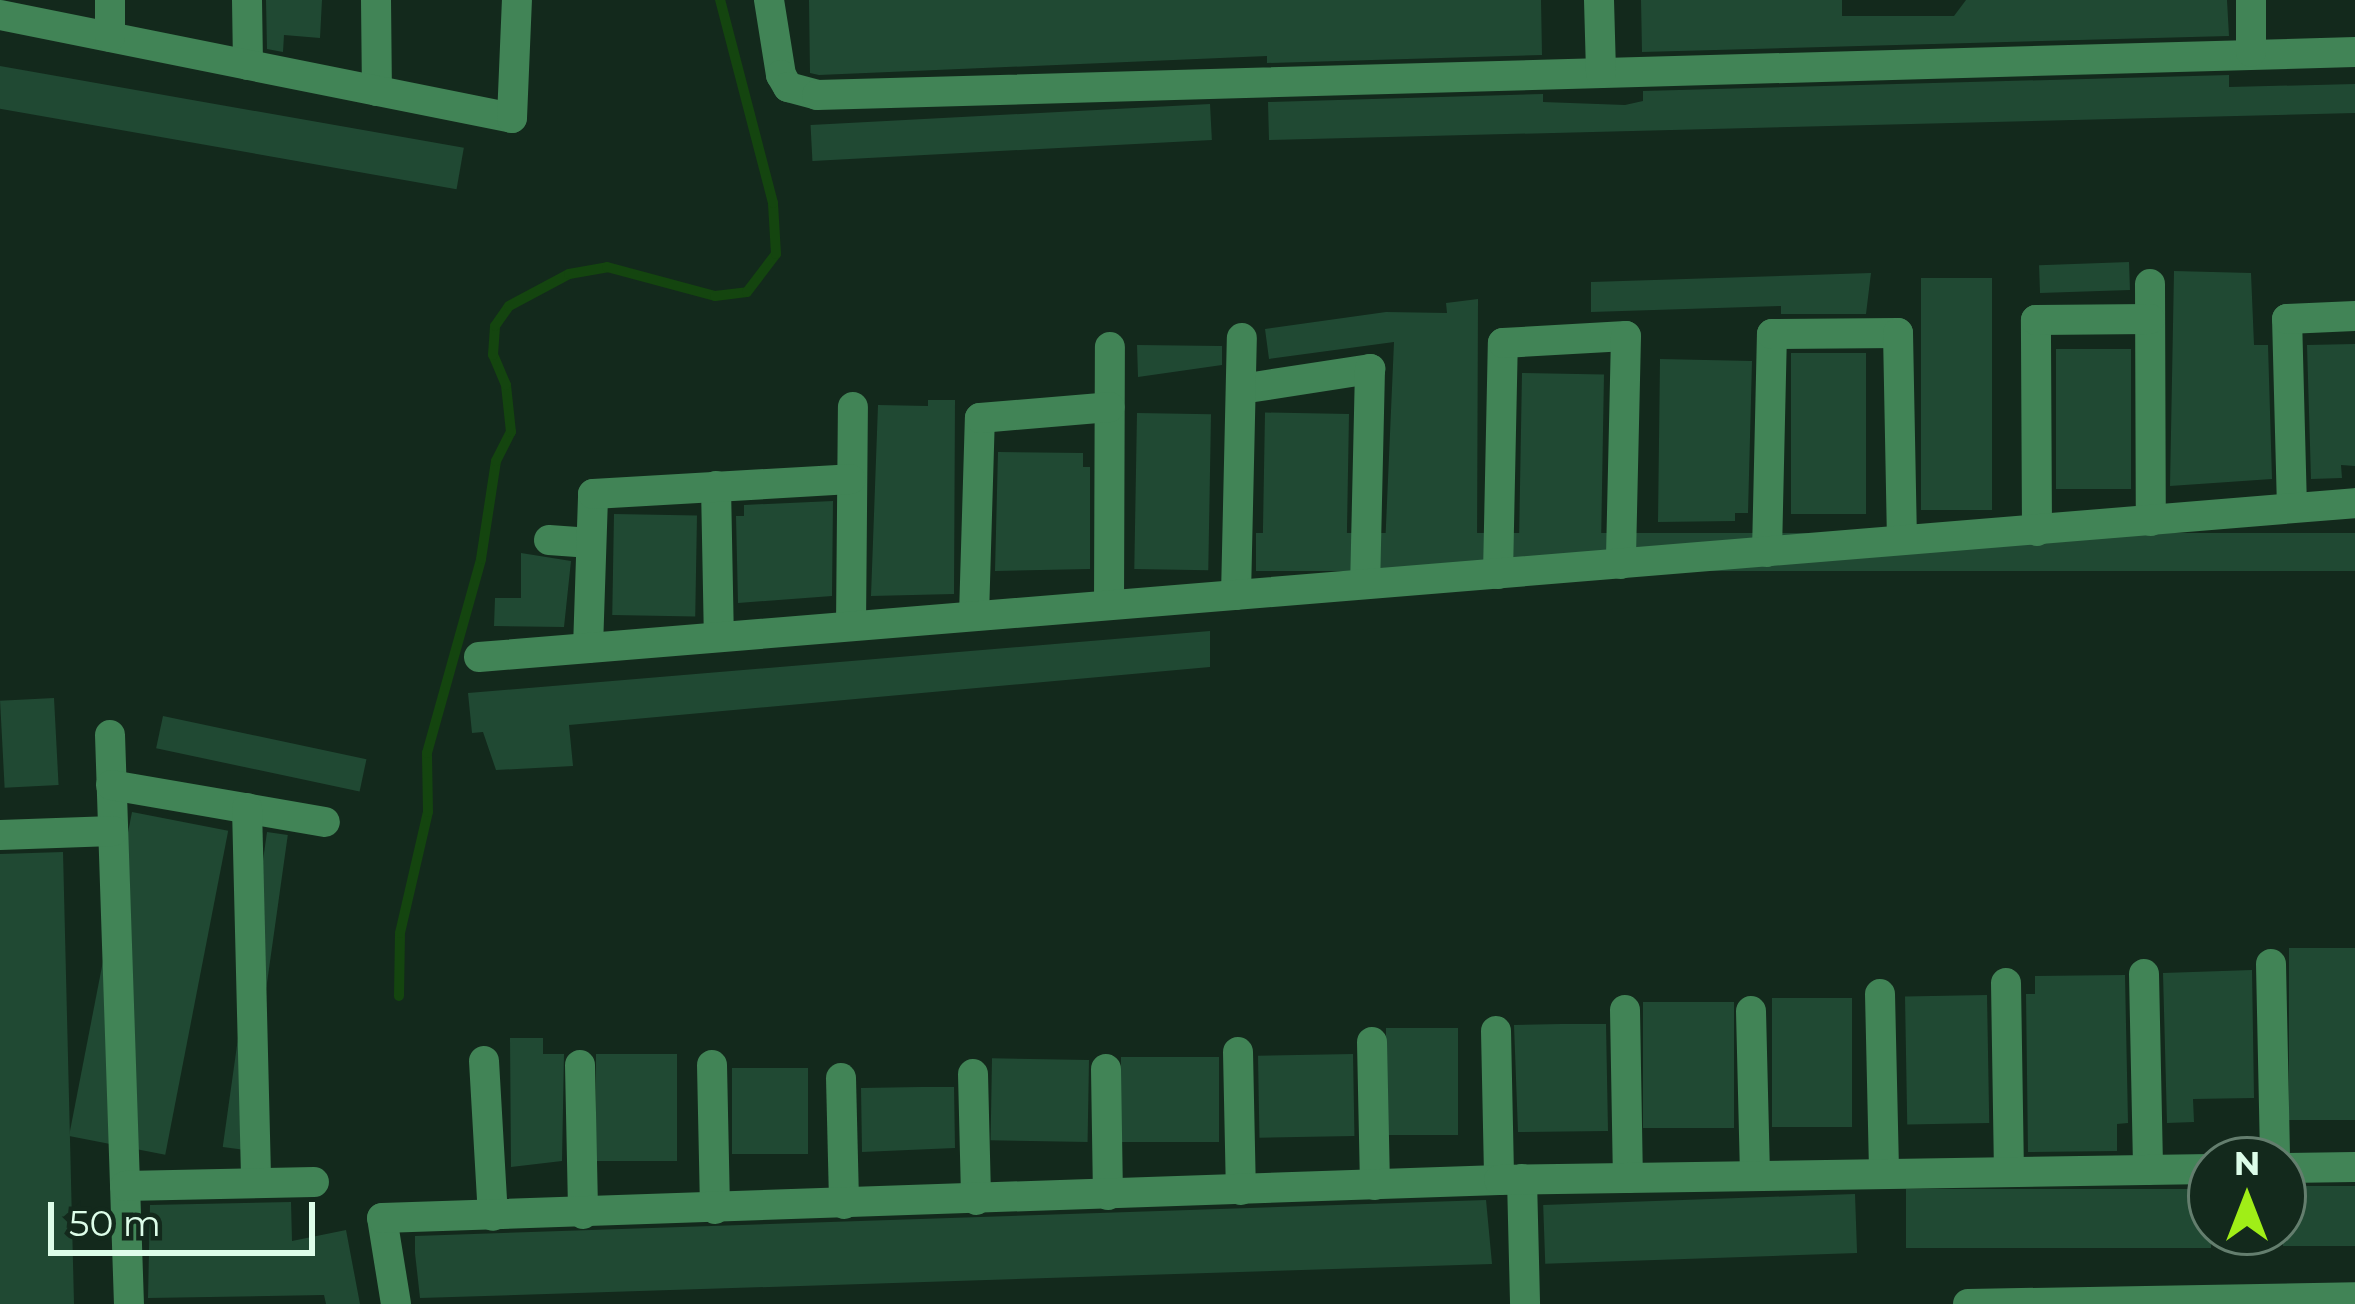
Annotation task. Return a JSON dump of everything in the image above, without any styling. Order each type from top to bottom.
[{"type":"street","points":[[110,0],[110,38]]},
{"type":"street","points":[[247,0],[248,65]]},
{"type":"street","points":[[376,0],[376,91]]},
{"type":"street","points":[[0,15],[512,118],[517,0]]},
{"type":"street","points":[[770,0],[781,75],[802,94],[2355,52]]},
{"type":"street","points":[[1600,0],[1601,73]]},
{"type":"street","points":[[2251,0],[2251,52]]},
{"type":"street","points":[[2150,284],[2150,521]]},
{"type":"street","points":[[2292,508],[2287,319],[2355,316]]},
{"type":"street","points":[[2037,531],[2036,320],[2150,319]]},
{"type":"street","points":[[1767,552],[1772,334],[1898,333],[1902,540]]},
{"type":"street","points":[[1498,574],[1502,343],[1626,336],[1621,564]]},
{"type":"street","points":[[1236,595],[1242,338]]},
{"type":"street","points":[[1108,605],[1110,347]]},
{"type":"street","points":[[1241,389],[1370,369],[1366,584]]},
{"type":"street","points":[[850,626],[853,407]]},
{"type":"street","points":[[974,616],[980,418],[1110,407]]},
{"type":"street","points":[[588,648],[593,494],[851,479]]},
{"type":"street","points":[[716,486],[719,637]]},
{"type":"street","points":[[479,657],[2355,503]]},
{"type":"street","points":[[549,540],[591,542]]},
{"type":"street","points":[[110,735],[129,1304]]},
{"type":"street","points":[[111,785],[325,822]]},
{"type":"street","points":[[247,808],[256,1183]]},
{"type":"street","points":[[0,835],[113,832]]},
{"type":"street","points":[[2272,964],[2275,1136]]},
{"type":"street","points":[[2144,974],[2148,1170]]},
{"type":"street","points":[[2006,983],[2009,1172]]},
{"type":"street","points":[[1880,994],[1884,1174]]},
{"type":"street","points":[[1625,1010],[1628,1178]]},
{"type":"street","points":[[1751,1011],[1755,1176]]},
{"type":"street","points":[[1496,1031],[1525,1304]]},
{"type":"street","points":[[1372,1042],[1375,1185]]},
{"type":"street","points":[[1238,1052],[1241,1190]]},
{"type":"street","points":[[484,1061],[493,1216]]},
{"type":"street","points":[[712,1065],[715,1209]]},
{"type":"street","points":[[580,1066],[583,1214]]},
{"type":"street","points":[[1106,1069],[1108,1195]]},
{"type":"street","points":[[973,1074],[976,1200]]},
{"type":"street","points":[[841,1078],[844,1204]]},
{"type":"street","points":[[2307,1168],[2355,1167]]},
{"type":"street","points":[[396,1304],[382,1219],[1510,1180],[2187,1169]]},
{"type":"street","points":[[125,1186],[314,1182]]},
{"type":"street","points":[[1968,1304],[2355,1297]]},
{"type":"building","points":[[266,0],[322,0],[320,38],[284,35],[283,52],[267,49]]},
{"type":"building","points":[[809,0],[1541,0],[1542,55],[1267,63],[1267,56],[819,75],[810,73]]},
{"type":"building","points":[[1641,0],[1842,0],[1842,16],[1954,16],[1966,0],[2227,0],[2229,36],[1642,52]]},
{"type":"building","points":[[0,66],[464,148],[457,189],[0,109]]},
{"type":"building","points":[[2229,75],[2229,87],[2355,84],[2355,113],[1269,140],[1268,102],[1543,94],[1543,102],[1625,105],[1643,101],[1643,91]]},
{"type":"building","points":[[1210,104],[1212,140],[812,161],[811,125]]},
{"type":"building","points":[[2129,262],[2130,290],[2040,293],[2039,265]]},
{"type":"building","points":[[2174,271],[2251,273],[2254,345],[2268,345],[2272,479],[2170,486]]},
{"type":"building","points":[[1871,273],[1866,314],[1781,314],[1781,306],[1591,312],[1591,282]]},
{"type":"building","points":[[1921,278],[1992,278],[1992,510],[1921,510]]},
{"type":"building","points":[[1478,299],[1477,551],[1385,548],[1394,342],[1269,359],[1265,329],[1386,312],[1447,313],[1446,303]]},
{"type":"building","points":[[2355,344],[2355,466],[2341,465],[2342,478],[2311,479],[2307,345]]},
{"type":"building","points":[[1137,345],[1222,346],[1222,365],[1138,377]]},
{"type":"building","points":[[2056,349],[2131,349],[2131,489],[2056,489]]},
{"type":"building","points":[[1791,353],[1866,353],[1866,514],[1791,514]]},
{"type":"building","points":[[1660,359],[1752,361],[1748,513],[1735,513],[1735,521],[1658,522]]},
{"type":"building","points":[[1522,373],[1604,374],[1601,540],[1519,539]]},
{"type":"building","points":[[928,400],[955,400],[954,594],[871,596],[878,405],[928,406]]},
{"type":"building","points":[[1137,413],[1211,414],[1208,570],[1134,569]]},
{"type":"building","points":[[1265,413],[1349,414],[1347,548],[1263,547]]},
{"type":"building","points":[[998,452],[1083,453],[1083,467],[1090,467],[1090,569],[995,571]]},
{"type":"building","points":[[833,501],[832,596],[738,603],[736,516],[744,516],[744,505]]},
{"type":"building","points":[[614,514],[697,515],[695,616],[612,615]]},
{"type":"building","points":[[1256,533],[2355,533],[2355,571],[1256,571]]},
{"type":"building","points":[[521,553],[571,561],[564,627],[494,626],[495,598],[521,598]]},
{"type":"building","points":[[1210,631],[1210,667],[569,725],[573,766],[496,770],[483,732],[472,733],[468,693]]},
{"type":"building","points":[[54,698],[59,785],[5,788],[0,701]]},
{"type":"building","points":[[163,716],[366,759],[360,792],[156,748]]},
{"type":"building","points":[[132,812],[228,831],[165,1155],[69,1136]]},
{"type":"building","points":[[267,832],[288,835],[244,1150],[223,1147]]},
{"type":"building","points":[[63,852],[74,1304],[0,1304],[0,854]]},
{"type":"building","points":[[2289,948],[2355,948],[2355,1120],[2289,1120]]},
{"type":"building","points":[[2252,970],[2254,1098],[2193,1099],[2194,1122],[2167,1123],[2163,973]]},
{"type":"building","points":[[2125,975],[2128,1123],[2117,1124],[2117,1151],[2028,1152],[2026,994],[2035,994],[2035,976]]},
{"type":"building","points":[[1987,995],[1989,1123],[1907,1124],[1905,996]]},
{"type":"building","points":[[1772,998],[1852,998],[1852,1127],[1772,1127]]},
{"type":"building","points":[[1643,1002],[1734,1002],[1734,1128],[1643,1128]]},
{"type":"building","points":[[1606,1024],[1608,1131],[1518,1132],[1514,1025]]},
{"type":"building","points":[[1386,1028],[1458,1028],[1458,1135],[1386,1135]]},
{"type":"building","points":[[510,1038],[543,1038],[543,1054],[564,1054],[562,1161],[511,1167]]},
{"type":"building","points":[[596,1054],[677,1054],[677,1161],[596,1161]]},
{"type":"building","points":[[1353,1054],[1354,1136],[1259,1138],[1258,1056]]},
{"type":"building","points":[[1121,1057],[1219,1057],[1219,1142],[1121,1142]]},
{"type":"building","points":[[992,1058],[1089,1060],[1088,1142],[991,1140]]},
{"type":"building","points":[[732,1068],[808,1068],[808,1154],[732,1154]]},
{"type":"building","points":[[954,1087],[955,1148],[862,1152],[861,1088]]},
{"type":"building","points":[[2307,1186],[2355,1186],[2355,1246],[2307,1246]]},
{"type":"building","points":[[1906,1189],[2187,1189],[2187,1248],[1906,1248]]},
{"type":"building","points":[[1855,1194],[1857,1253],[1545,1264],[1543,1205]]},
{"type":"building","points":[[1486,1200],[1492,1264],[420,1298],[415,1253],[415,1236]]},
{"type":"building","points":[[291,1202],[292,1241],[346,1230],[360,1304],[326,1304],[324,1295],[148,1298],[150,1205]]},
{"type":"waterway","points":[[399,996],[400,933],[428,812],[427,753],[481,559],[496,461],[511,432],[506,385],[493,355],[495,326],[509,306],[569,274],[607,267],[715,296],[747,292],[776,254],[773,203],[720,0]]}]
